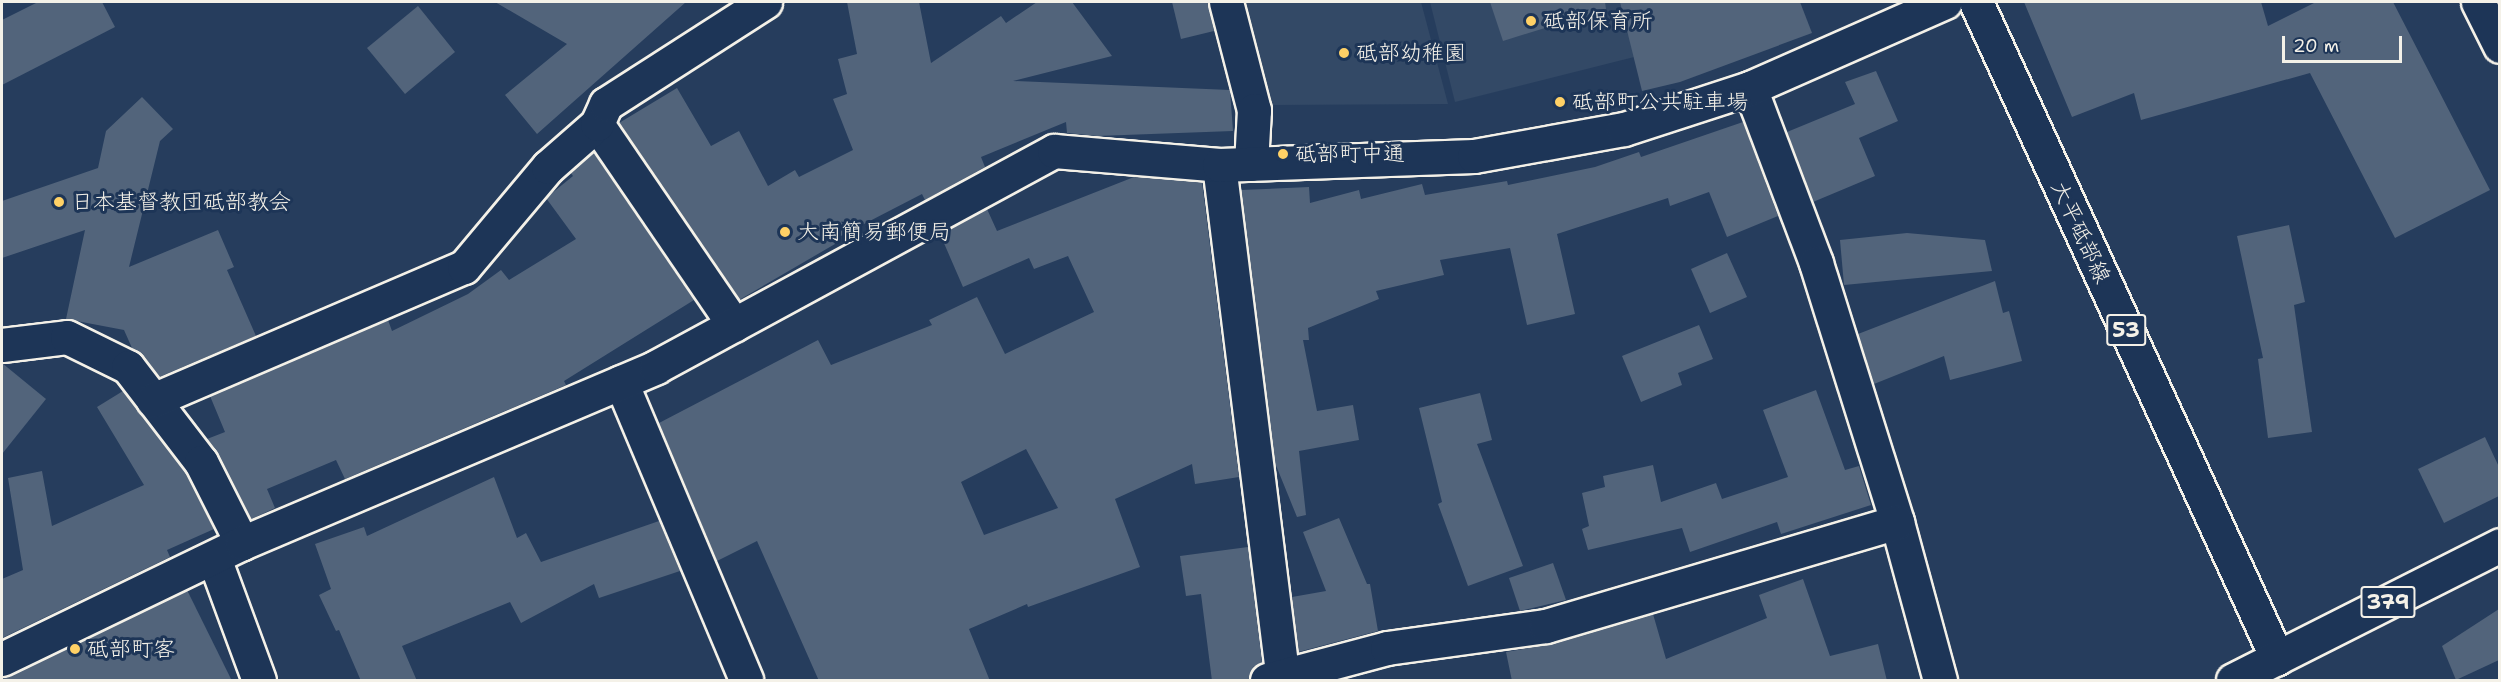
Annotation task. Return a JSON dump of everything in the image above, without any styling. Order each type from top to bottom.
[{"type":"main road","points":[[153,400],[464,267],[548,166],[597,124],[606,104],[765,2]]},
{"type":"main road","points":[[1226,2],[1254,110],[1251,164]]},
{"type":"main road","points":[[2,659],[242,543],[621,382],[734,325],[1054,151],[1219,165],[1474,156],[1624,129],[1750,88],[1946,2]]},
{"type":"main road","name":"大平砥部線","points":[[1976,2],[2277,658]]},
{"type":"main road","points":[[2478,2],[2499,46]]},
{"type":"main road","points":[[1750,88],[1816,263],[1896,522],[1932,673]]},
{"type":"main road","points":[[597,124],[734,325]]},
{"type":"main road","points":[[1219,165],[1277,678],[1387,648],[1546,626],[1896,522]]},
{"type":"main road","points":[[2,345],[67,337],[128,367],[201,462],[242,543]]},
{"type":"main road","points":[[621,382],[746,681]]},
{"type":"main road","name":"379","points":[[2233,681],[2499,545]]},
{"type":"main road","points":[[214,558],[259,681]]},
{"type":"shaded area","name":"砥部幼稚園","points":[[1240,2],[1421,2],[1448,104],[1267,105]]},
{"type":"shaded area","points":[[1430,2],[1642,2],[1658,51],[1455,102]]},
{"type":"building","points":[[38,2],[102,2],[115,27],[2,85],[2,20]]},
{"type":"building","points":[[495,2],[686,2],[537,134],[505,95],[567,44]]},
{"type":"building","points":[[847,2],[919,2],[931,63],[1001,16],[1006,23],[1037,2],[1072,2],[1112,56],[1013,81],[1230,90],[1233,131],[1097,136],[1067,133],[1066,122],[981,157],[985,167],[925,200],[922,194],[833,240],[835,244],[739,300],[619,123],[677,88],[711,146],[739,131],[768,186],[795,170],[799,177],[853,150],[833,99],[847,94],[838,59],[857,54]]},
{"type":"building","points":[[1172,2],[1208,2],[1214,31],[1181,39]]},
{"type":"building","name":"砥部保育所","points":[[1490,2],[1605,2],[1606,9],[1503,41]]},
{"type":"building","points":[[1620,2],[1800,2],[1812,33],[1680,82],[1642,91]]},
{"type":"building","points":[[2024,2],[2261,2],[2268,26],[2316,2],[2393,2],[2490,190],[2395,238],[2310,73],[2141,120],[2134,93],[2072,117]]},
{"type":"building","points":[[418,6],[455,52],[405,94],[367,48]]},
{"type":"building","points":[[1876,71],[1898,121],[1859,138],[1875,176],[1813,202],[1787,132],[1855,104],[1845,82]]},
{"type":"building","points":[[142,97],[173,129],[160,141],[129,267],[218,230],[234,267],[227,270],[256,336],[159,377],[132,348],[124,330],[66,319],[85,230],[2,258],[2,201],[98,168],[106,131]]},
{"type":"building","points":[[1743,122],[1778,216],[1727,237],[1709,192],[1670,206],[1668,198],[1557,234],[1575,314],[1527,325],[1510,248],[1440,260],[1444,275],[1376,291],[1379,299],[1308,328],[1309,340],[1303,340],[1317,411],[1353,405],[1359,440],[1299,451],[1306,515],[1297,517],[1275,463],[1241,190],[1309,187],[1310,203],[1359,190],[1361,199],[1422,184],[1425,195],[1507,181],[1508,185],[1595,167],[1639,152],[1641,157]]},
{"type":"building","points":[[593,152],[694,300],[564,381],[566,385],[345,479],[336,460],[267,489],[275,508],[251,519],[207,439],[225,432],[210,396],[388,320],[392,331],[468,294],[501,270],[509,280],[576,239],[546,198],[573,176],[570,172]]},
{"type":"building","points":[[1134,177],[1202,182],[1239,477],[1195,484],[1192,464],[1115,499],[1140,567],[1028,607],[1027,604],[969,629],[990,681],[819,681],[757,541],[717,561],[659,423],[818,340],[831,365],[932,325],[929,320],[977,297],[1005,354],[1094,312],[1068,256],[1034,269],[1029,258],[963,287],[940,234],[987,209],[997,231]],"holes":[[[1026,449],[1058,508],[984,535],[961,482]]]},
{"type":"building","points":[[2289,225],[2305,302],[2294,305],[2312,432],[2268,438],[2258,359],[2263,358],[2237,236]]},
{"type":"building","points":[[1907,233],[1985,240],[1992,271],[1844,285],[1840,240]]},
{"type":"building","points":[[1727,253],[1747,297],[1710,313],[1691,269]]},
{"type":"building","points":[[1995,281],[2003,313],[2009,311],[2022,361],[1950,380],[1944,356],[1874,384],[1858,334]]},
{"type":"building","points":[[1699,325],[1713,359],[1678,373],[1682,385],[1641,402],[1622,356]]},
{"type":"building","points":[[2,363],[46,399],[2,454]]},
{"type":"building","points":[[1816,390],[1845,470],[1859,466],[1871,505],[1781,534],[1777,522],[1690,552],[1682,528],[1588,550],[1582,529],[1589,526],[1582,493],[1605,487],[1603,476],[1653,465],[1661,502],[1716,483],[1722,499],[1788,477],[1763,410]]},
{"type":"building","points":[[123,391],[185,472],[214,529],[167,550],[170,557],[2,638],[2,579],[23,570],[8,478],[42,471],[52,526],[144,485],[97,407]]},
{"type":"building","points":[[1480,393],[1492,440],[1477,444],[1523,566],[1468,586],[1438,504],[1442,502],[1419,408]]},
{"type":"building","points":[[2485,437],[2499,467],[2499,496],[2444,523],[2418,469]]},
{"type":"building","points":[[494,477],[517,538],[526,533],[541,562],[659,521],[680,571],[599,598],[594,584],[521,623],[510,602],[402,646],[417,681],[361,681],[339,630],[336,631],[319,595],[331,589],[315,544],[364,527],[367,536]]},
{"type":"building","points":[[1339,518],[1367,584],[1370,584],[1378,631],[1298,652],[1292,597],[1326,591],[1303,532]]},
{"type":"building","points":[[1248,547],[1262,662],[1253,667],[1249,681],[1212,681],[1201,594],[1186,596],[1180,556]]},
{"type":"building","points":[[1553,563],[1566,600],[1520,611],[1509,578]]},
{"type":"building","points":[[1803,579],[1830,656],[1878,644],[1887,681],[1512,681],[1506,652],[1551,644],[1653,614],[1666,659],[1767,618],[1759,595]]},
{"type":"building","points":[[187,590],[232,681],[2,681],[2,678]]},
{"type":"building","points":[[2499,609],[2499,660],[2456,680],[2442,646]]},
{"type":"place","name":"砥部保育所","points":[[1531,21]]},
{"type":"place","name":"砥部幼稚園","points":[[1344,53]]},
{"type":"place","name":"砥部町公共駐車場","points":[[1560,102]]},
{"type":"place","name":"砥部町中通","points":[[1283,154]]},
{"type":"place","name":"日本基督教団砥部教会","points":[[59,202]]},
{"type":"place","name":"大南簡易郵便局","points":[[785,232]]},
{"type":"place","name":"砥部町客","points":[[75,649]]}]
